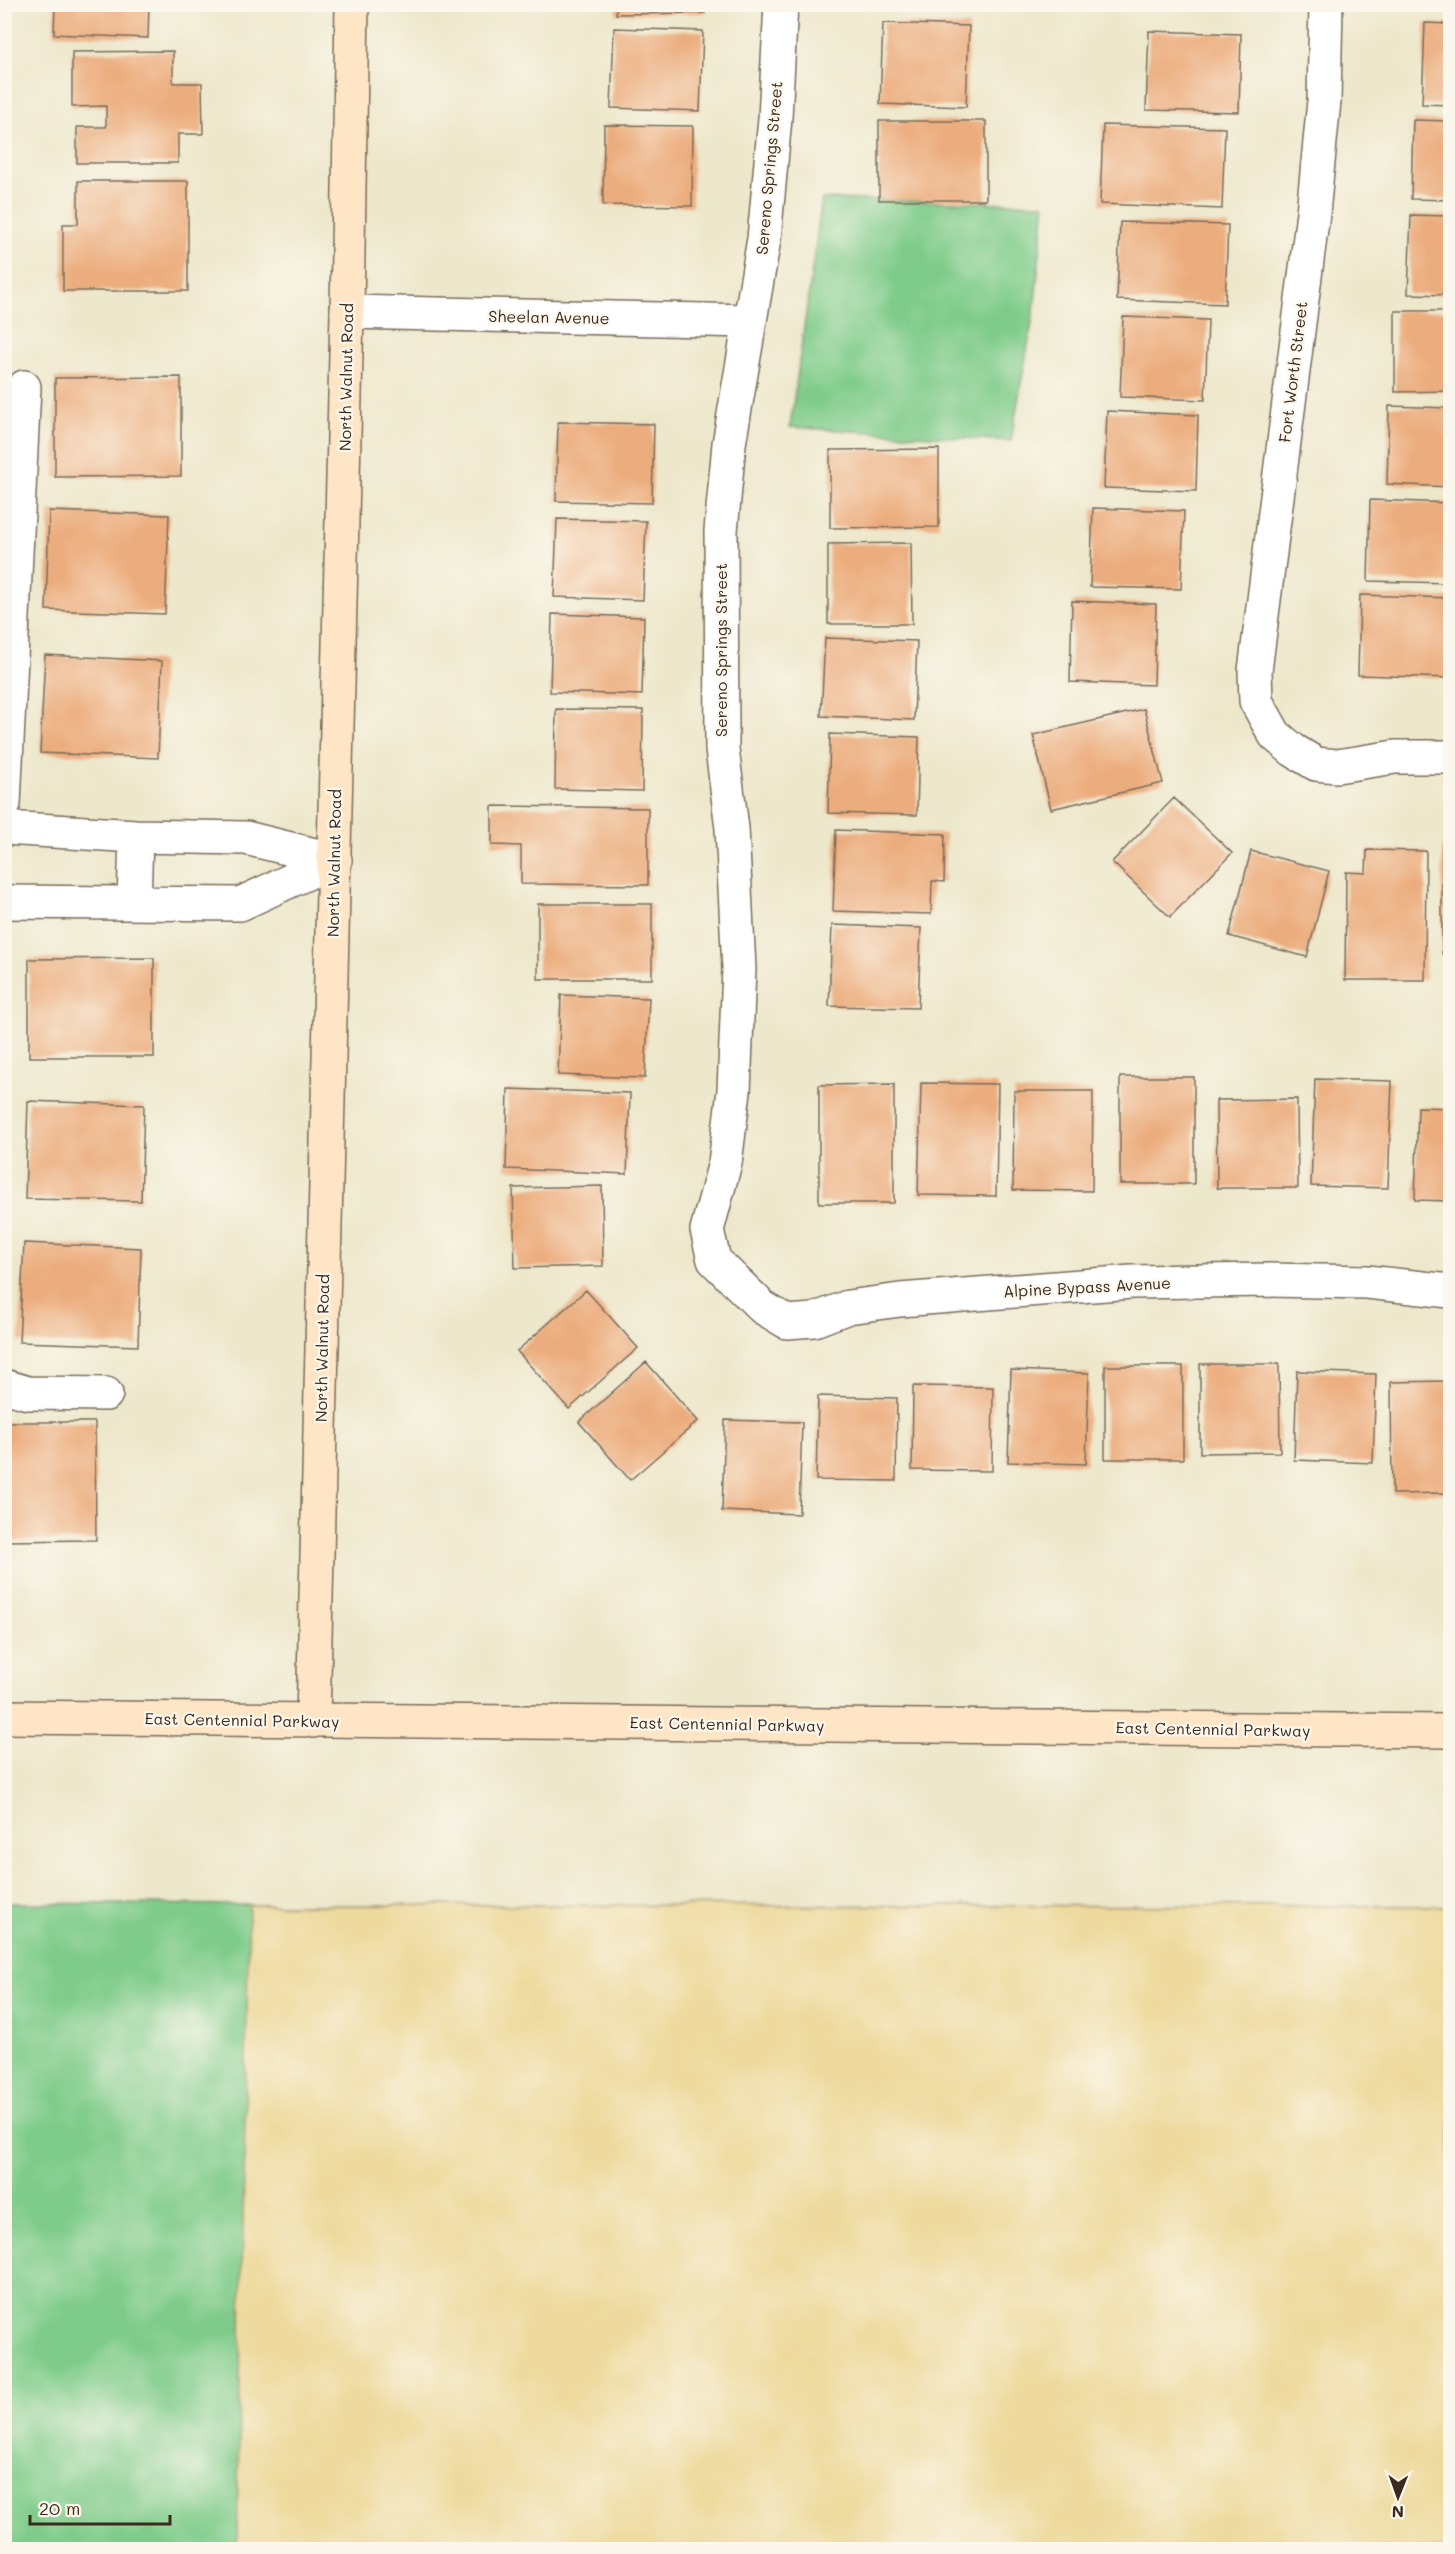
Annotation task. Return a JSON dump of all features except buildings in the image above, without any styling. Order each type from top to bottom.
[{"type":"street","name":"North Walnut Road","points":[[313,1721],[347,312],[352,4]]},
{"type":"street","name":"Sereno Springs Street","points":[[739,1285],[714,1260],[707,1230],[725,1163],[734,1091],[739,969],[732,828],[722,749],[721,531],[729,444],[764,239],[775,118],[781,4]]},
{"type":"street","name":"Fort Worth Street","points":[[1326,4],[1324,101],[1313,213],[1255,671],[1256,701],[1275,735],[1293,750],[1316,764],[1337,766],[1395,757],[1450,757]]},
{"type":"street","name":"Sheelan Avenue","points":[[347,312],[750,321]]},
{"type":"street","points":[[4,804],[11,513],[24,387]]},
{"type":"street","points":[[4,828],[136,836],[246,838],[334,860]]},
{"type":"street","points":[[134,903],[136,836]]},
{"type":"street","points":[[4,902],[240,904],[334,860]]},
{"type":"street","name":"Alpine Bypass Avenue","points":[[739,1285],[762,1307],[787,1322],[814,1320],[848,1307],[900,1300],[1132,1282],[1356,1281],[1450,1291]]},
{"type":"street","points":[[4,1386],[28,1393],[106,1394]]},
{"type":"street","name":"East Centennial Parkway","points":[[4,1718],[1450,1731]]},
{"type":"green space","points":[[822,199],[1045,204],[1034,311],[1011,441],[790,427]]},
{"type":"green space","points":[[5,1903],[249,1905],[237,2549],[5,2549]]},
{"type":"sand","points":[[249,1905],[1450,1906],[1450,2549],[237,2549]]}]
